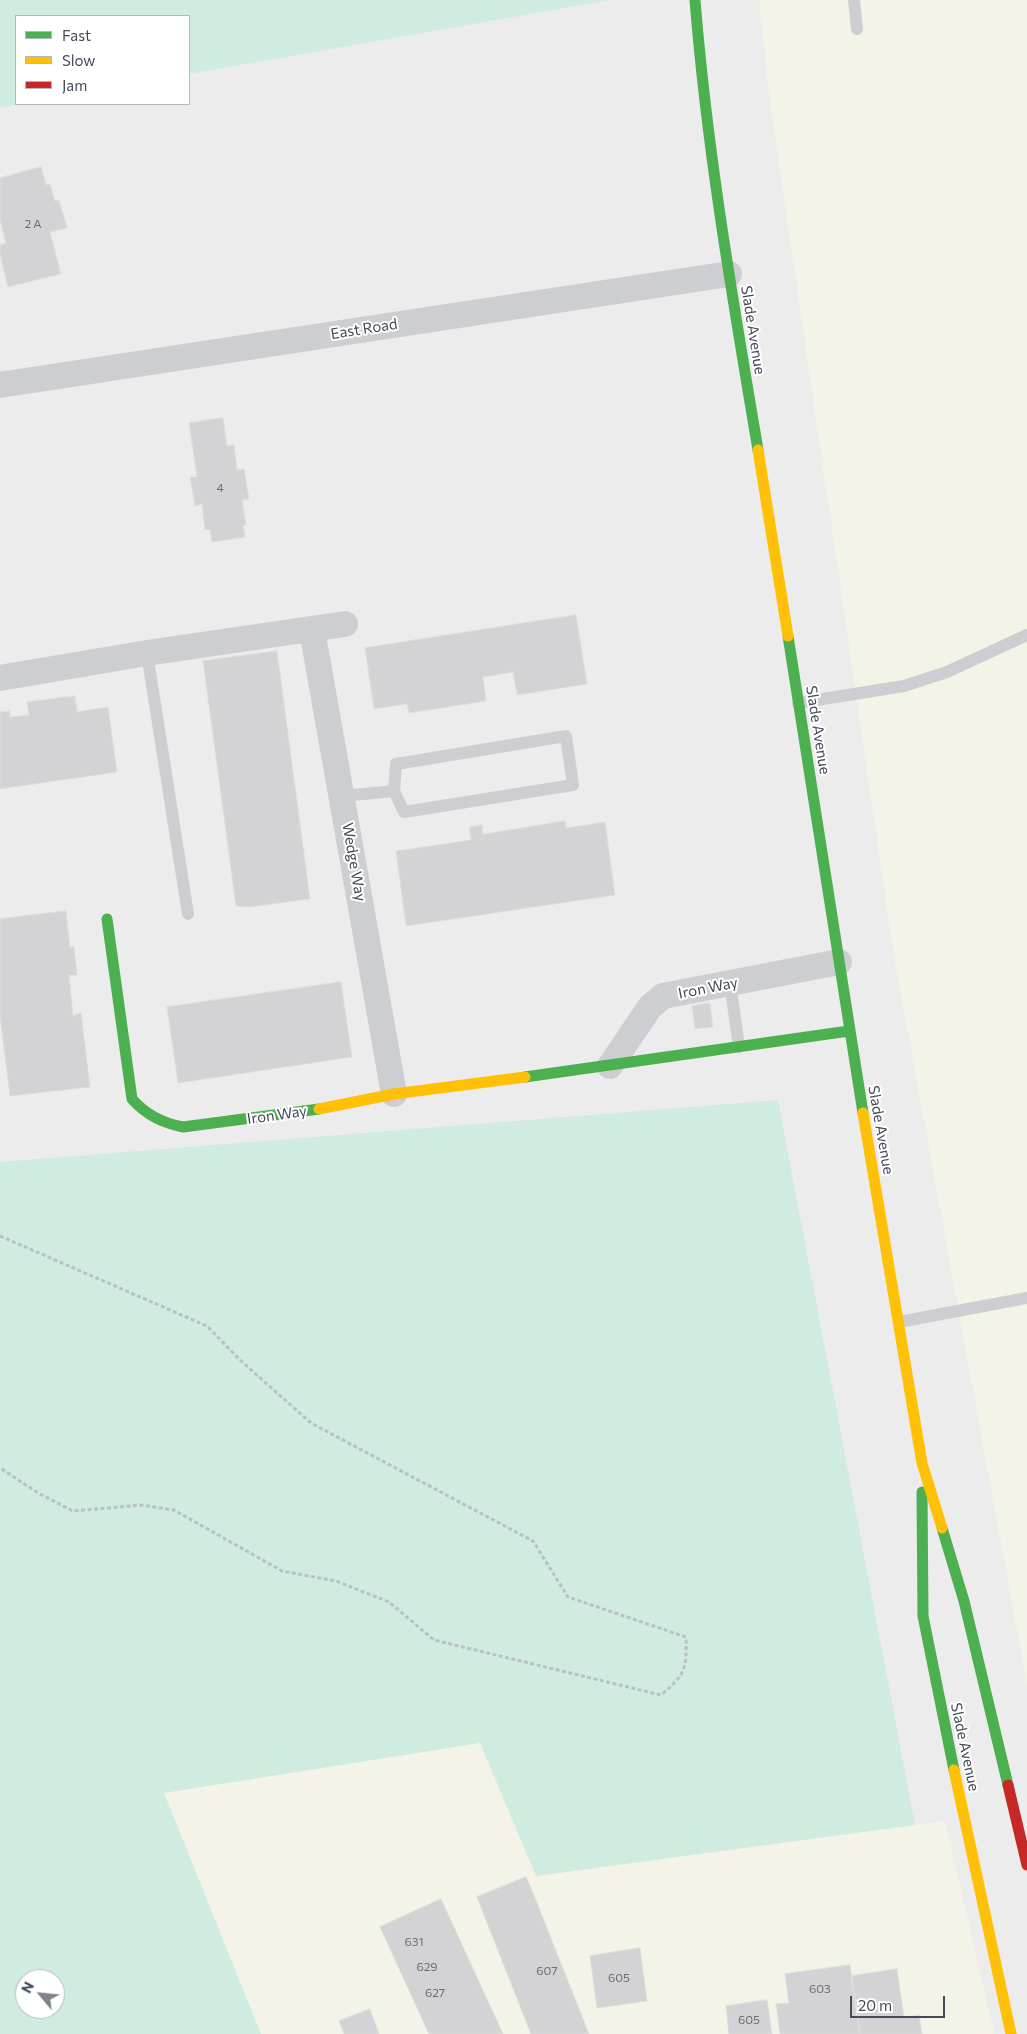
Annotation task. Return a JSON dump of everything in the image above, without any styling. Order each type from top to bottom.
[{"type":"main road","name":"Slade Avenue","points":[[695,0],[699,52],[729,274],[849,1031],[922,1463],[964,1601],[1021,1814],[1027,1865]]},
{"type":"main road","name":"Iron Way","points":[[108,919],[132,1099],[144,1113],[162,1123],[183,1127],[328,1108],[394,1094],[610,1066],[849,1031]]},
{"type":"main road","name":"Slade Avenue","points":[[922,1463],[922,1616],[970,1851],[1011,2034]]},
{"type":"street","name":"East Road","points":[[0,385],[729,274]]},
{"type":"street","points":[[0,678],[147,653],[345,624]]},
{"type":"street","name":"Wedge Way","points":[[312,630],[343,796],[394,1094]]},
{"type":"street","name":"Iron Way","points":[[610,1066],[650,1007],[663,996],[839,962]]},
{"type":"lane","points":[[854,0],[857,29]]},
{"type":"lane","points":[[798,703],[904,686],[947,672],[1027,634]]},
{"type":"lane","points":[[147,653],[188,914]]},
{"type":"lane","points":[[566,736],[573,785],[404,812],[394,790],[396,764],[566,736]]},
{"type":"lane","points":[[343,796],[394,790]]},
{"type":"lane","points":[[730,983],[739,1047]]},
{"type":"lane","points":[[899,1322],[1027,1298]]},
{"type":"path","points":[[0,1236],[208,1326],[240,1360],[311,1424],[533,1540],[568,1596],[686,1637],[687,1657],[680,1679],[661,1695],[434,1640],[388,1602],[336,1580],[282,1571],[174,1510],[141,1505],[73,1512],[40,1494],[0,1468]]},
{"type":"shaded area","points":[[759,0],[1027,0],[1027,1685],[894,956],[770,100]]},
{"type":"shaded area","points":[[480,1743],[536,1876],[945,1821],[994,2034],[261,2034],[163,1793]]},
{"type":"green space","points":[[0,0],[610,0],[190,74],[190,15],[15,15],[15,105],[0,107]]},
{"type":"green space","points":[[778,1100],[915,1825],[536,1876],[480,1743],[164,1793],[261,2034],[0,2034],[0,1162]]},
{"type":"building","points":[[41,167],[46,185],[50,184],[55,201],[59,200],[67,228],[50,232],[61,274],[8,287],[0,254],[0,245],[6,243],[0,220],[0,178]]},
{"type":"building","points":[[223,418],[227,446],[234,445],[237,470],[244,469],[249,499],[242,500],[246,525],[243,525],[245,537],[212,542],[210,529],[205,530],[202,504],[195,506],[190,477],[197,477],[189,423]]},
{"type":"building","points":[[576,615],[587,684],[517,695],[513,672],[483,677],[486,701],[409,713],[407,704],[374,709],[365,648]]},
{"type":"building","points":[[277,651],[310,899],[249,907],[236,906],[203,661]]},
{"type":"building","points":[[75,696],[77,712],[108,707],[117,772],[0,789],[0,712],[10,711],[10,717],[29,715],[27,702]]},
{"type":"building","points":[[565,821],[566,828],[605,822],[615,895],[406,926],[396,851],[471,840],[469,827],[482,825],[483,834]]},
{"type":"building","points":[[66,911],[70,948],[74,946],[77,975],[69,975],[73,1016],[81,1013],[90,1087],[10,1096],[0,1016],[0,919]]},
{"type":"building","points":[[341,982],[352,1057],[178,1083],[167,1007]]},
{"type":"building","points":[[710,1003],[713,1027],[695,1029],[692,1006]]},
{"type":"building","points":[[526,1877],[589,2034],[531,2034],[477,1897]]},
{"type":"building","points":[[441,1899],[503,2034],[429,2034],[380,1927]]},
{"type":"building","points":[[640,1948],[647,2001],[597,2008],[590,1956]]},
{"type":"building","points":[[850,1965],[860,2034],[780,2034],[776,2004],[789,2003],[785,1974]]},
{"type":"building","points":[[897,1969],[904,2018],[919,2015],[922,2034],[860,2034],[851,1976]]},
{"type":"building","points":[[767,2000],[772,2034],[729,2034],[726,2006]]},
{"type":"building","points":[[370,2009],[379,2034],[344,2034],[339,2021]]},
{"type":"traffic: fast","points":[[695,0],[706,113],[730,282],[758,450]]},
{"type":"traffic: fast","points":[[788,636],[863,1113]]},
{"type":"traffic: fast","points":[[107,919],[132,1099],[137,1105],[155,1118],[183,1127],[319,1109]]},
{"type":"traffic: fast","points":[[525,1077],[849,1031]]},
{"type":"traffic: fast","points":[[922,1492],[923,1616],[954,1770]]},
{"type":"traffic: fast","points":[[942,1528],[964,1601],[1008,1785]]},
{"type":"traffic: slow","points":[[758,450],[788,636]]},
{"type":"traffic: slow","points":[[319,1109],[394,1094],[525,1077]]},
{"type":"traffic: slow","points":[[863,1113],[922,1463],[942,1528]]},
{"type":"traffic: slow","points":[[954,1770],[1011,2034]]},
{"type":"traffic: jam","points":[[1008,1785],[1027,1865]]}]
